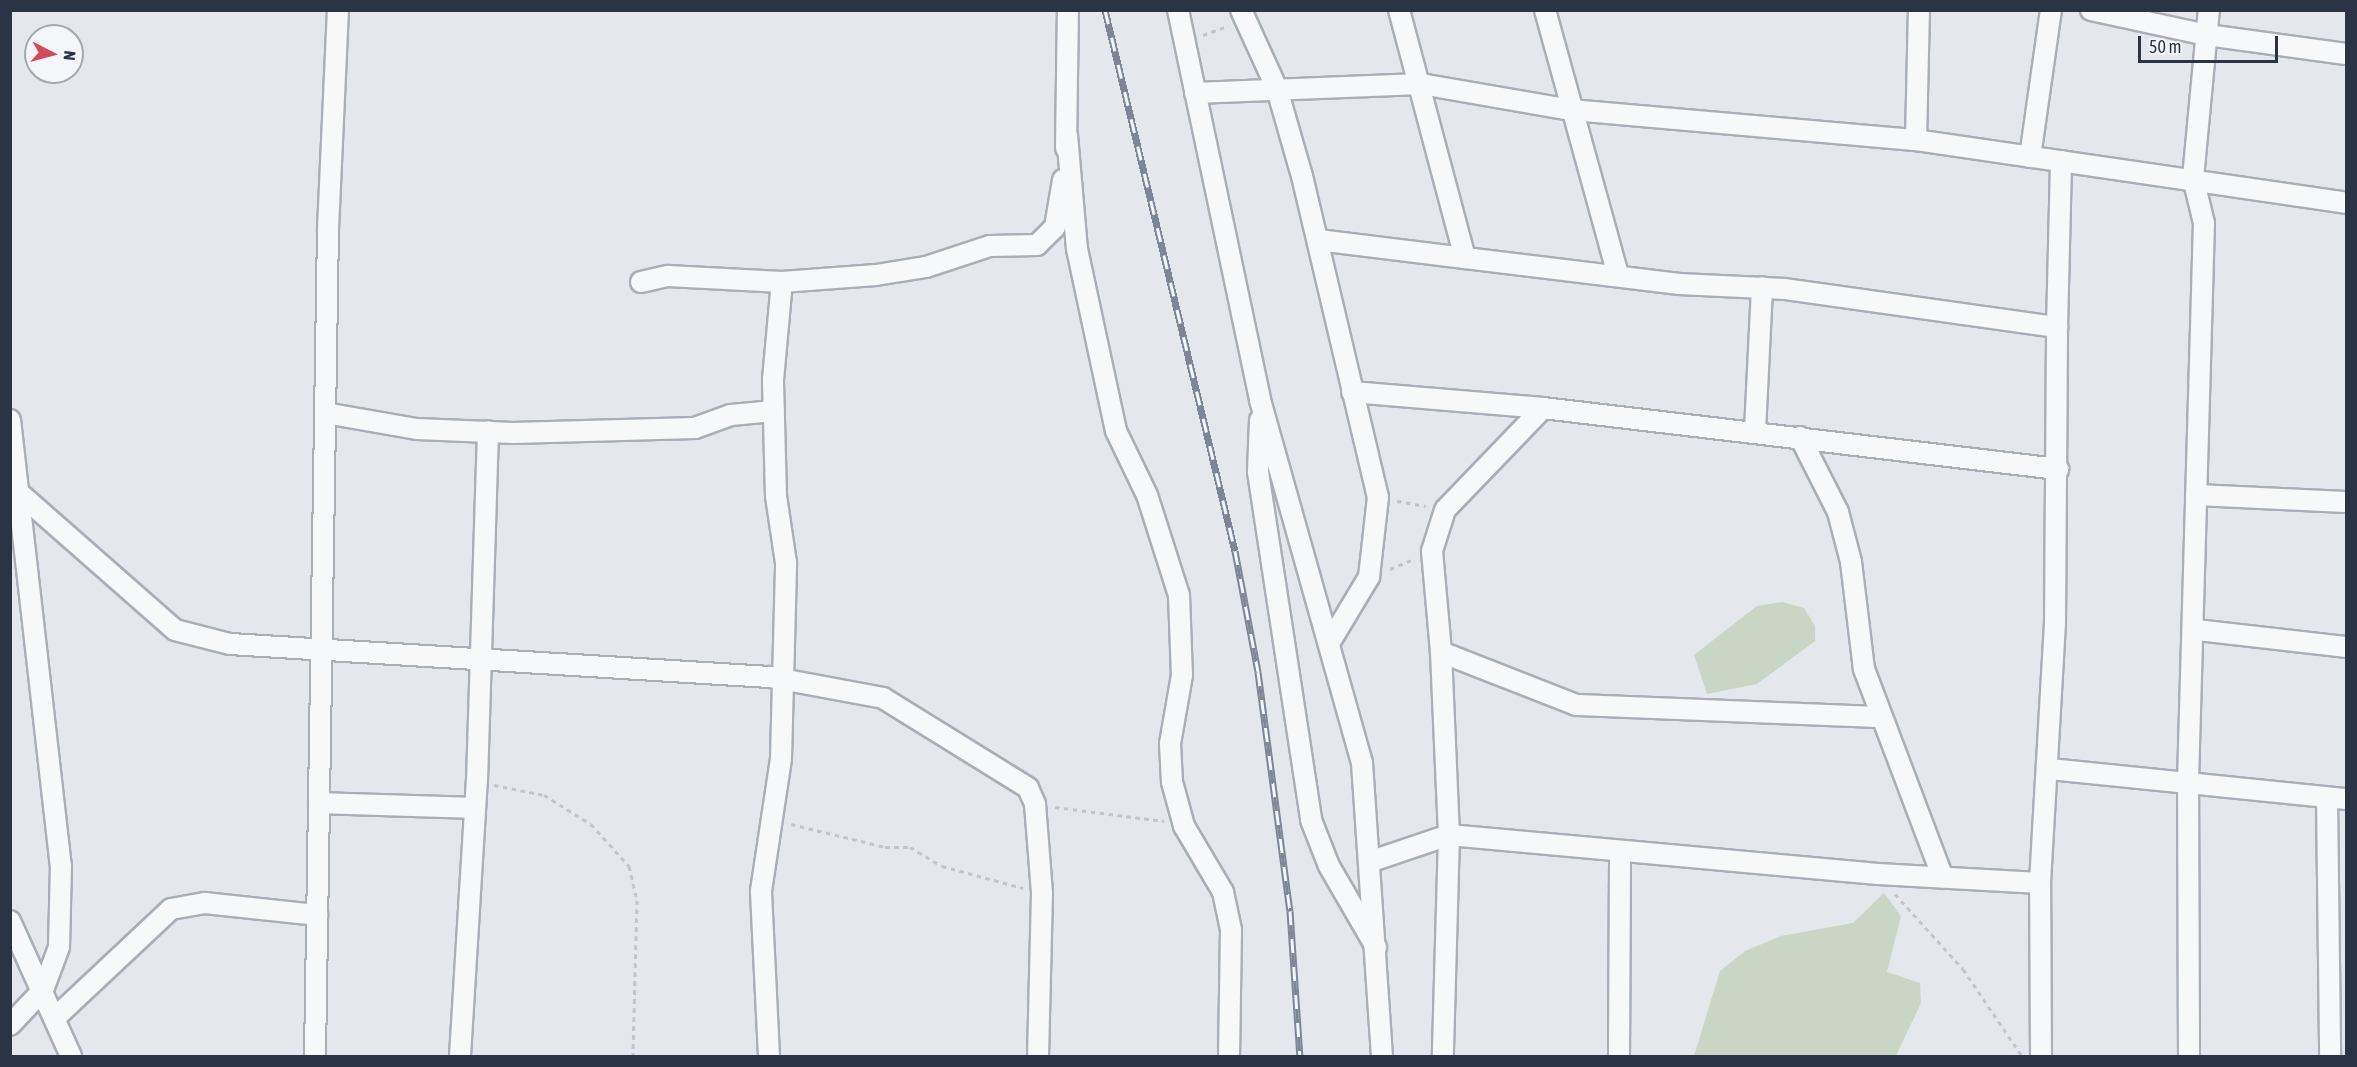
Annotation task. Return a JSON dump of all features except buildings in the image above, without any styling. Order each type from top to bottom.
[{"type":"street","points":[[315,1056],[325,413],[338,10]]},
{"type":"street","points":[[1068,10],[1067,135],[1077,249],[1116,431],[1147,495],[1179,595],[1182,675],[1170,744],[1184,826],[1222,892],[1231,930],[1229,1056]]},
{"type":"street","points":[[1178,10],[1260,400],[1362,763],[1372,861],[1382,1056]]},
{"type":"street","points":[[1399,10],[1421,84],[1465,258]]},
{"type":"street","points":[[1545,10],[1618,275]]},
{"type":"street","points":[[1916,140],[1919,10]]},
{"type":"street","points":[[2030,157],[2051,10]]},
{"type":"street","points":[[2091,10],[2207,35],[2346,54]]},
{"type":"street","points":[[2190,1056],[2188,781],[2197,630],[2196,495],[2204,223],[2193,178],[2209,10]]},
{"type":"street","points":[[1242,16],[1277,89],[1318,240],[1378,497],[1369,577],[1329,642]]},
{"type":"street","points":[[1195,93],[1421,84],[1572,110],[1916,140],[2193,178],[2346,203]]},
{"type":"street","points":[[642,282],[668,276],[782,282],[876,275],[926,267],[990,246],[1038,245],[1057,222],[1067,135]]},
{"type":"street","points":[[2041,1056],[2040,883],[2050,769],[2058,469],[2057,327],[2061,161]]},
{"type":"street","points":[[1318,240],[1618,275],[1762,287],[2057,327]]},
{"type":"street","points":[[769,1056],[760,918],[771,819],[781,758],[781,679],[786,563],[776,496],[774,411],[782,282]]},
{"type":"street","points":[[1755,431],[1762,287]]},
{"type":"street","points":[[1352,392],[1543,408],[1755,431],[2058,469]]},
{"type":"street","points":[[1260,400],[1258,472],[1311,820],[1329,866],[1378,952]]},
{"type":"street","points":[[1443,1056],[1449,835],[1441,652],[1432,551],[1445,510],[1543,408]]},
{"type":"street","points":[[325,413],[417,429],[488,431],[695,428],[731,415],[774,411]]},
{"type":"street","points":[[10,420],[61,865],[60,947],[43,990],[10,1025]]},
{"type":"street","points":[[460,1056],[483,661],[488,431]]},
{"type":"street","points":[[1800,437],[1846,537],[1864,669],[1880,717],[1943,878]]},
{"type":"street","points":[[18,492],[175,630],[230,644],[321,652],[781,679],[883,698],[994,762],[1028,788],[1035,804],[1042,893],[1038,1056]]},
{"type":"street","points":[[2196,495],[2346,501]]},
{"type":"street","points":[[2197,630],[2346,647]]},
{"type":"street","points":[[1441,652],[1576,705],[1880,717]]},
{"type":"street","points":[[2050,769],[2188,781],[2346,799]]},
{"type":"street","points":[[2326,798],[2331,1056]]},
{"type":"street","points":[[319,803],[474,808]]},
{"type":"street","points":[[1372,861],[1449,835],[1878,874],[2040,883]]},
{"type":"street","points":[[1618,1056],[1620,851]]},
{"type":"street","points":[[57,1016],[171,909],[205,903],[317,915]]},
{"type":"street","points":[[10,921],[57,1016],[71,1056]]},
{"type":"path","points":[[1185,41],[1242,16]]},
{"type":"path","points":[[1378,497],[1445,510]]},
{"type":"path","points":[[1369,577],[1432,551]]},
{"type":"path","points":[[477,781],[544,795],[591,824],[629,866],[638,900],[633,1056]]},
{"type":"path","points":[[1035,804],[1184,826]]},
{"type":"path","points":[[771,819],[885,847],[910,848],[942,866],[1042,893]]},
{"type":"path","points":[[1878,874],[1963,969],[2023,1056]]},
{"type":"green space","points":[[1782,602],[1804,608],[1815,626],[1815,641],[1757,684],[1707,694],[1694,655],[1757,606]]},
{"type":"green space","points":[[1884,893],[1901,916],[1887,972],[1920,983],[1921,1003],[1896,1056],[1694,1056],[1720,971],[1745,951],[1781,936],[1853,923]]},
{"type":"railway","points":[[1105,10],[1235,551],[1258,672],[1290,911],[1300,1056]]}]
